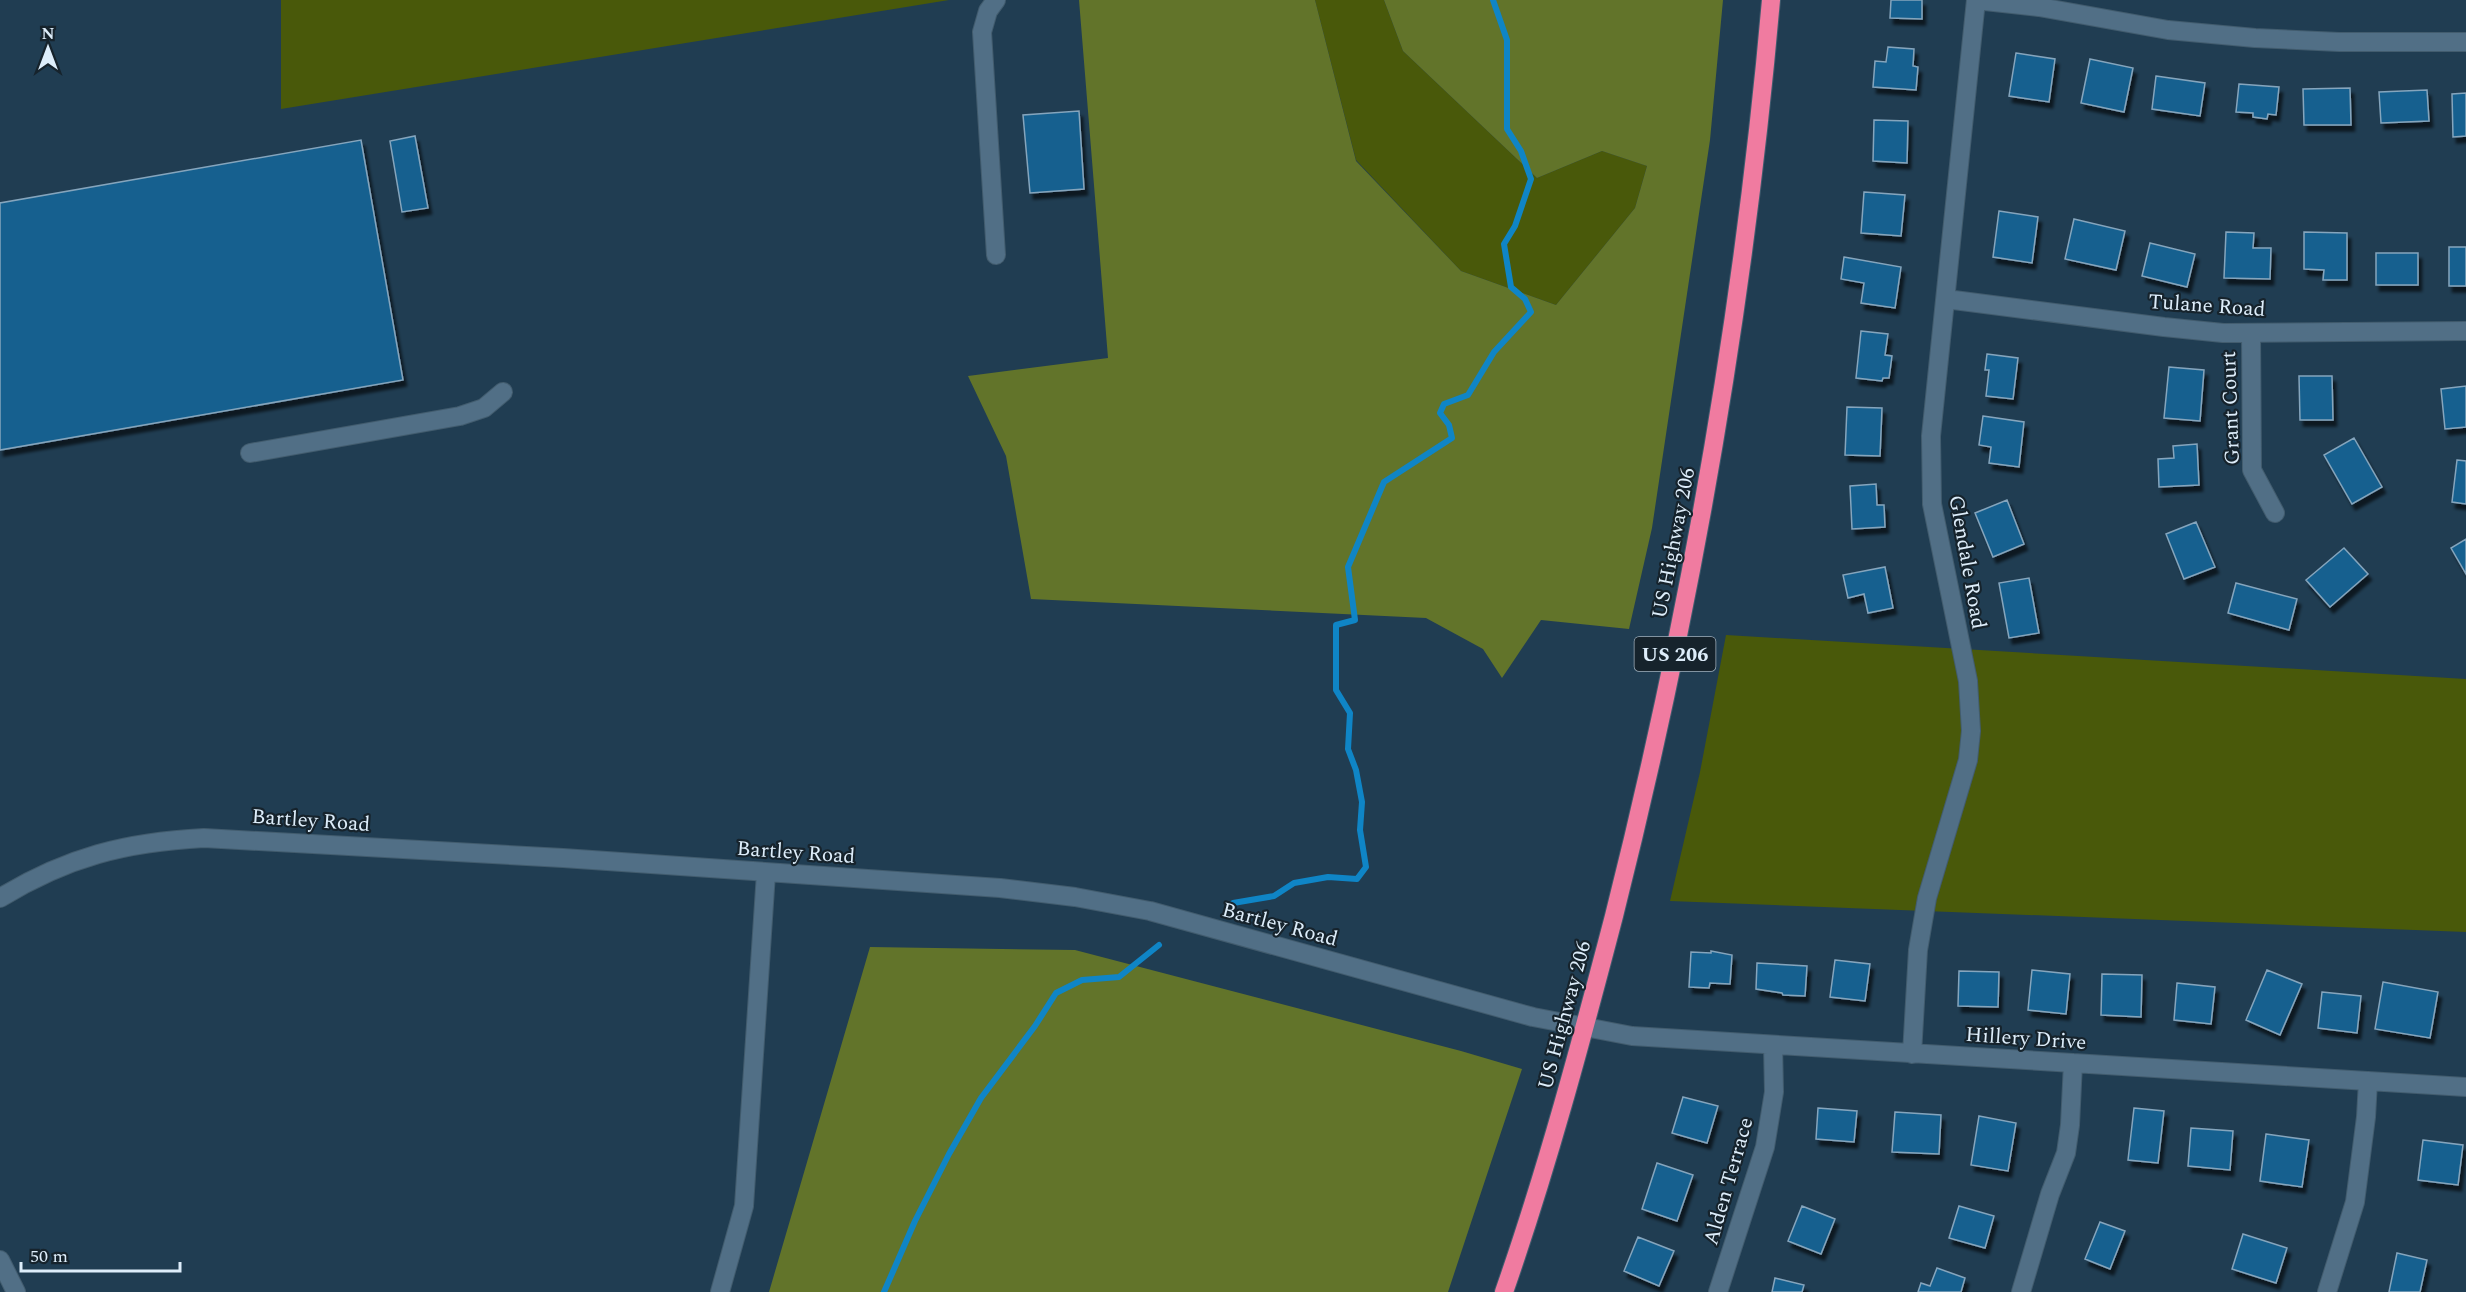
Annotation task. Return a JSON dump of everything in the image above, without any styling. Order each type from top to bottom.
[{"type":"highway","name":"US Highway 206","points":[[1504,1292],[1585,1028],[1640,812],[1707,491],[1738,298],[1771,0]]},
{"type":"street","points":[[996,0],[988,11],[982,33],[996,255]]},
{"type":"street","points":[[1976,0],[2050,9],[2168,30],[2244,37],[2339,42],[2466,42]]},
{"type":"street","name":"Glendale Road","points":[[1912,1054],[1918,950],[1927,898],[1968,760],[1971,731],[1968,681],[1932,504],[1931,436],[1976,0]]},
{"type":"street","name":"Tulane Road","points":[[1946,299],[2164,327],[2251,333],[2466,331]]},
{"type":"street","name":"Grant Court","points":[[2251,333],[2252,470],[2275,513]]},
{"type":"street","points":[[250,453],[460,416],[484,408],[503,393]]},
{"type":"street","name":"Bartley Road","points":[[0,898],[45,872],[96,853],[148,842],[204,838],[563,858],[1000,888],[1113,903],[1150,911],[1533,1017],[1585,1028]]},
{"type":"street","points":[[720,1292],[744,1206],[766,873]]},
{"type":"street","name":"Hillery Drive","points":[[1585,1028],[1632,1036],[2466,1087]]},
{"type":"street","name":"Alden Terrace","points":[[1718,1292],[1765,1147],[1774,1092],[1773,1045]]},
{"type":"street","points":[[2021,1292],[2050,1194],[2066,1153],[2073,1064]]},
{"type":"street","points":[[2327,1292],[2355,1202],[2366,1117],[2368,1081]]},
{"type":"street","points":[[0,1260],[16,1292]]},
{"type":"green space","points":[[281,0],[949,0],[281,109]]},
{"type":"green space","points":[[1079,0],[1315,0],[1356,161],[1461,271],[1556,305],[1635,208],[1647,166],[1602,151],[1537,178],[1403,51],[1384,0],[1723,0],[1710,140],[1652,528],[1629,629],[1541,620],[1502,678],[1483,649],[1426,618],[1031,599],[1006,456],[968,376],[1108,358]]},
{"type":"green space","points":[[1315,0],[1384,0],[1403,51],[1537,178],[1602,151],[1647,166],[1635,208],[1556,305],[1461,271],[1356,160]]},
{"type":"green space","points":[[1726,635],[2466,679],[2466,932],[1670,901],[1700,772]]},
{"type":"green space","points":[[870,947],[1075,950],[1522,1069],[1448,1292],[769,1292]]},
{"type":"building","points":[[1891,0],[1922,0],[1922,19],[1890,18]]},
{"type":"building","points":[[1888,47],[1914,49],[1913,66],[1918,67],[1916,90],[1873,87],[1875,61],[1886,62]]},
{"type":"building","points":[[2016,53],[2055,59],[2049,102],[2009,96]]},
{"type":"building","points":[[2090,59],[2133,68],[2124,112],[2081,103]]},
{"type":"building","points":[[2156,76],[2205,83],[2200,116],[2152,109]]},
{"type":"building","points":[[2239,84],[2279,87],[2276,115],[2268,114],[2267,119],[2253,117],[2253,113],[2236,112]]},
{"type":"building","points":[[2350,88],[2351,125],[2304,125],[2303,89]]},
{"type":"building","points":[[2427,90],[2429,121],[2381,123],[2379,92]]},
{"type":"building","points":[[2466,93],[2466,136],[2453,137],[2452,94]]},
{"type":"building","points":[[1079,111],[1084,189],[1030,193],[1023,115]]},
{"type":"building","points":[[1874,120],[1908,121],[1907,163],[1873,161]]},
{"type":"building","points":[[415,136],[428,208],[402,212],[390,141]]},
{"type":"building","points":[[361,140],[403,380],[0,450],[0,203]]},
{"type":"building","points":[[1864,192],[1905,195],[1901,236],[1861,233]]},
{"type":"building","points":[[1999,211],[2038,217],[2032,263],[1993,257]]},
{"type":"building","points":[[2074,219],[2125,231],[2116,270],[2065,259]]},
{"type":"building","points":[[2226,232],[2254,233],[2253,248],[2271,248],[2270,279],[2224,278]]},
{"type":"building","points":[[2304,232],[2347,233],[2347,280],[2323,280],[2324,270],[2304,269]]},
{"type":"building","points":[[2150,243],[2195,254],[2187,287],[2142,276]]},
{"type":"building","points":[[2449,247],[2466,247],[2466,286],[2449,286]]},
{"type":"building","points":[[2376,253],[2418,253],[2418,285],[2376,285]]},
{"type":"building","points":[[1844,257],[1901,267],[1895,308],[1861,303],[1864,283],[1841,279]]},
{"type":"building","points":[[1861,331],[1888,334],[1885,355],[1892,356],[1889,378],[1883,378],[1882,381],[1856,378]]},
{"type":"building","points":[[1987,354],[2018,358],[2013,399],[1986,396],[1989,370],[1985,370]]},
{"type":"building","points":[[2169,367],[2204,370],[2200,421],[2164,418]]},
{"type":"building","points":[[2299,376],[2332,376],[2333,420],[2300,420]]},
{"type":"building","points":[[2466,386],[2466,427],[2445,429],[2441,389]]},
{"type":"building","points":[[1847,407],[1882,408],[1880,456],[1845,455]]},
{"type":"building","points":[[1983,416],[2024,422],[2019,467],[1989,463],[1991,447],[1979,445]]},
{"type":"building","points":[[2354,438],[2382,487],[2352,504],[2324,455]]},
{"type":"building","points":[[2197,444],[2199,485],[2159,487],[2158,459],[2174,458],[2173,446]]},
{"type":"building","points":[[2457,460],[2466,461],[2466,504],[2452,502]]},
{"type":"building","points":[[1876,484],[1877,505],[1884,505],[1885,527],[1852,529],[1850,486]]},
{"type":"building","points":[[2007,500],[2024,544],[1993,557],[1975,513]]},
{"type":"building","points":[[2196,522],[2215,567],[2184,579],[2166,534]]},
{"type":"building","points":[[2466,539],[2466,574],[2451,548]]},
{"type":"building","points":[[2344,548],[2368,574],[2330,607],[2306,580]]},
{"type":"building","points":[[1885,567],[1893,608],[1868,613],[1864,594],[1848,598],[1843,575]]},
{"type":"building","points":[[2029,578],[2039,633],[2009,638],[1999,583]]},
{"type":"building","points":[[2236,583],[2297,599],[2289,630],[2228,613]]},
{"type":"building","points":[[1711,951],[1732,955],[1730,984],[1710,983],[1709,988],[1689,987],[1691,952],[1711,953]]},
{"type":"building","points":[[1835,960],[1870,964],[1865,1001],[1830,997]]},
{"type":"building","points":[[1757,963],[1807,966],[1805,996],[1783,995],[1756,989]]},
{"type":"building","points":[[2032,970],[2070,974],[2066,1014],[2028,1010]]},
{"type":"building","points":[[2267,970],[2302,984],[2280,1035],[2246,1020]]},
{"type":"building","points":[[1959,971],[1999,972],[1998,1007],[1958,1006]]},
{"type":"building","points":[[2102,974],[2142,975],[2141,1017],[2101,1015]]},
{"type":"building","points":[[2383,982],[2438,992],[2430,1038],[2375,1029]]},
{"type":"building","points":[[2177,983],[2215,987],[2211,1024],[2174,1020]]},
{"type":"building","points":[[2322,992],[2361,996],[2357,1033],[2318,1028]]},
{"type":"building","points":[[1683,1097],[1718,1106],[1707,1143],[1672,1133]]},
{"type":"building","points":[[1818,1108],[1857,1111],[1854,1142],[1816,1139]]},
{"type":"building","points":[[2134,1108],[2164,1111],[2158,1163],[2128,1160]]},
{"type":"building","points":[[1895,1112],[1941,1115],[1939,1154],[1892,1152]]},
{"type":"building","points":[[1979,1116],[2016,1123],[2008,1171],[1971,1165]]},
{"type":"building","points":[[2191,1128],[2233,1131],[2230,1170],[2188,1166]]},
{"type":"building","points":[[2266,1134],[2309,1140],[2302,1187],[2260,1181]]},
{"type":"building","points":[[2423,1140],[2463,1145],[2458,1185],[2418,1180]]},
{"type":"building","points":[[1657,1163],[1693,1175],[1677,1221],[1642,1209]]},
{"type":"building","points":[[1802,1206],[1835,1219],[1821,1254],[1788,1241]]},
{"type":"building","points":[[1959,1206],[1994,1216],[1985,1248],[1949,1238]]},
{"type":"building","points":[[2100,1222],[2125,1231],[2110,1269],[2085,1259]]},
{"type":"building","points":[[2243,1234],[2287,1248],[2276,1283],[2232,1269]]},
{"type":"building","points":[[1638,1237],[1674,1251],[1659,1286],[1624,1271]]},
{"type":"building","points":[[2397,1253],[2427,1260],[2420,1292],[2389,1292]]},
{"type":"building","points":[[1937,1268],[1965,1278],[1961,1292],[1918,1292],[1921,1283],[1930,1286]]},
{"type":"building","points":[[1775,1278],[1804,1285],[1802,1292],[1772,1292]]},
{"type":"waterway","points":[[1233,903],[1274,896],[1294,883],[1328,877],[1357,879],[1366,867],[1360,830],[1362,802],[1356,770],[1348,749],[1350,713],[1336,690],[1336,625],[1355,620],[1348,567],[1384,482],[1452,438],[1449,425],[1440,413],[1444,404],[1468,395],[1494,352],[1531,312],[1525,299],[1511,287],[1504,244],[1515,226],[1531,179],[1521,151],[1507,129],[1507,40],[1493,0]]},
{"type":"waterway","points":[[884,1292],[915,1221],[981,1098],[1035,1026],[1056,993],[1082,980],[1119,977],[1159,945]]}]
